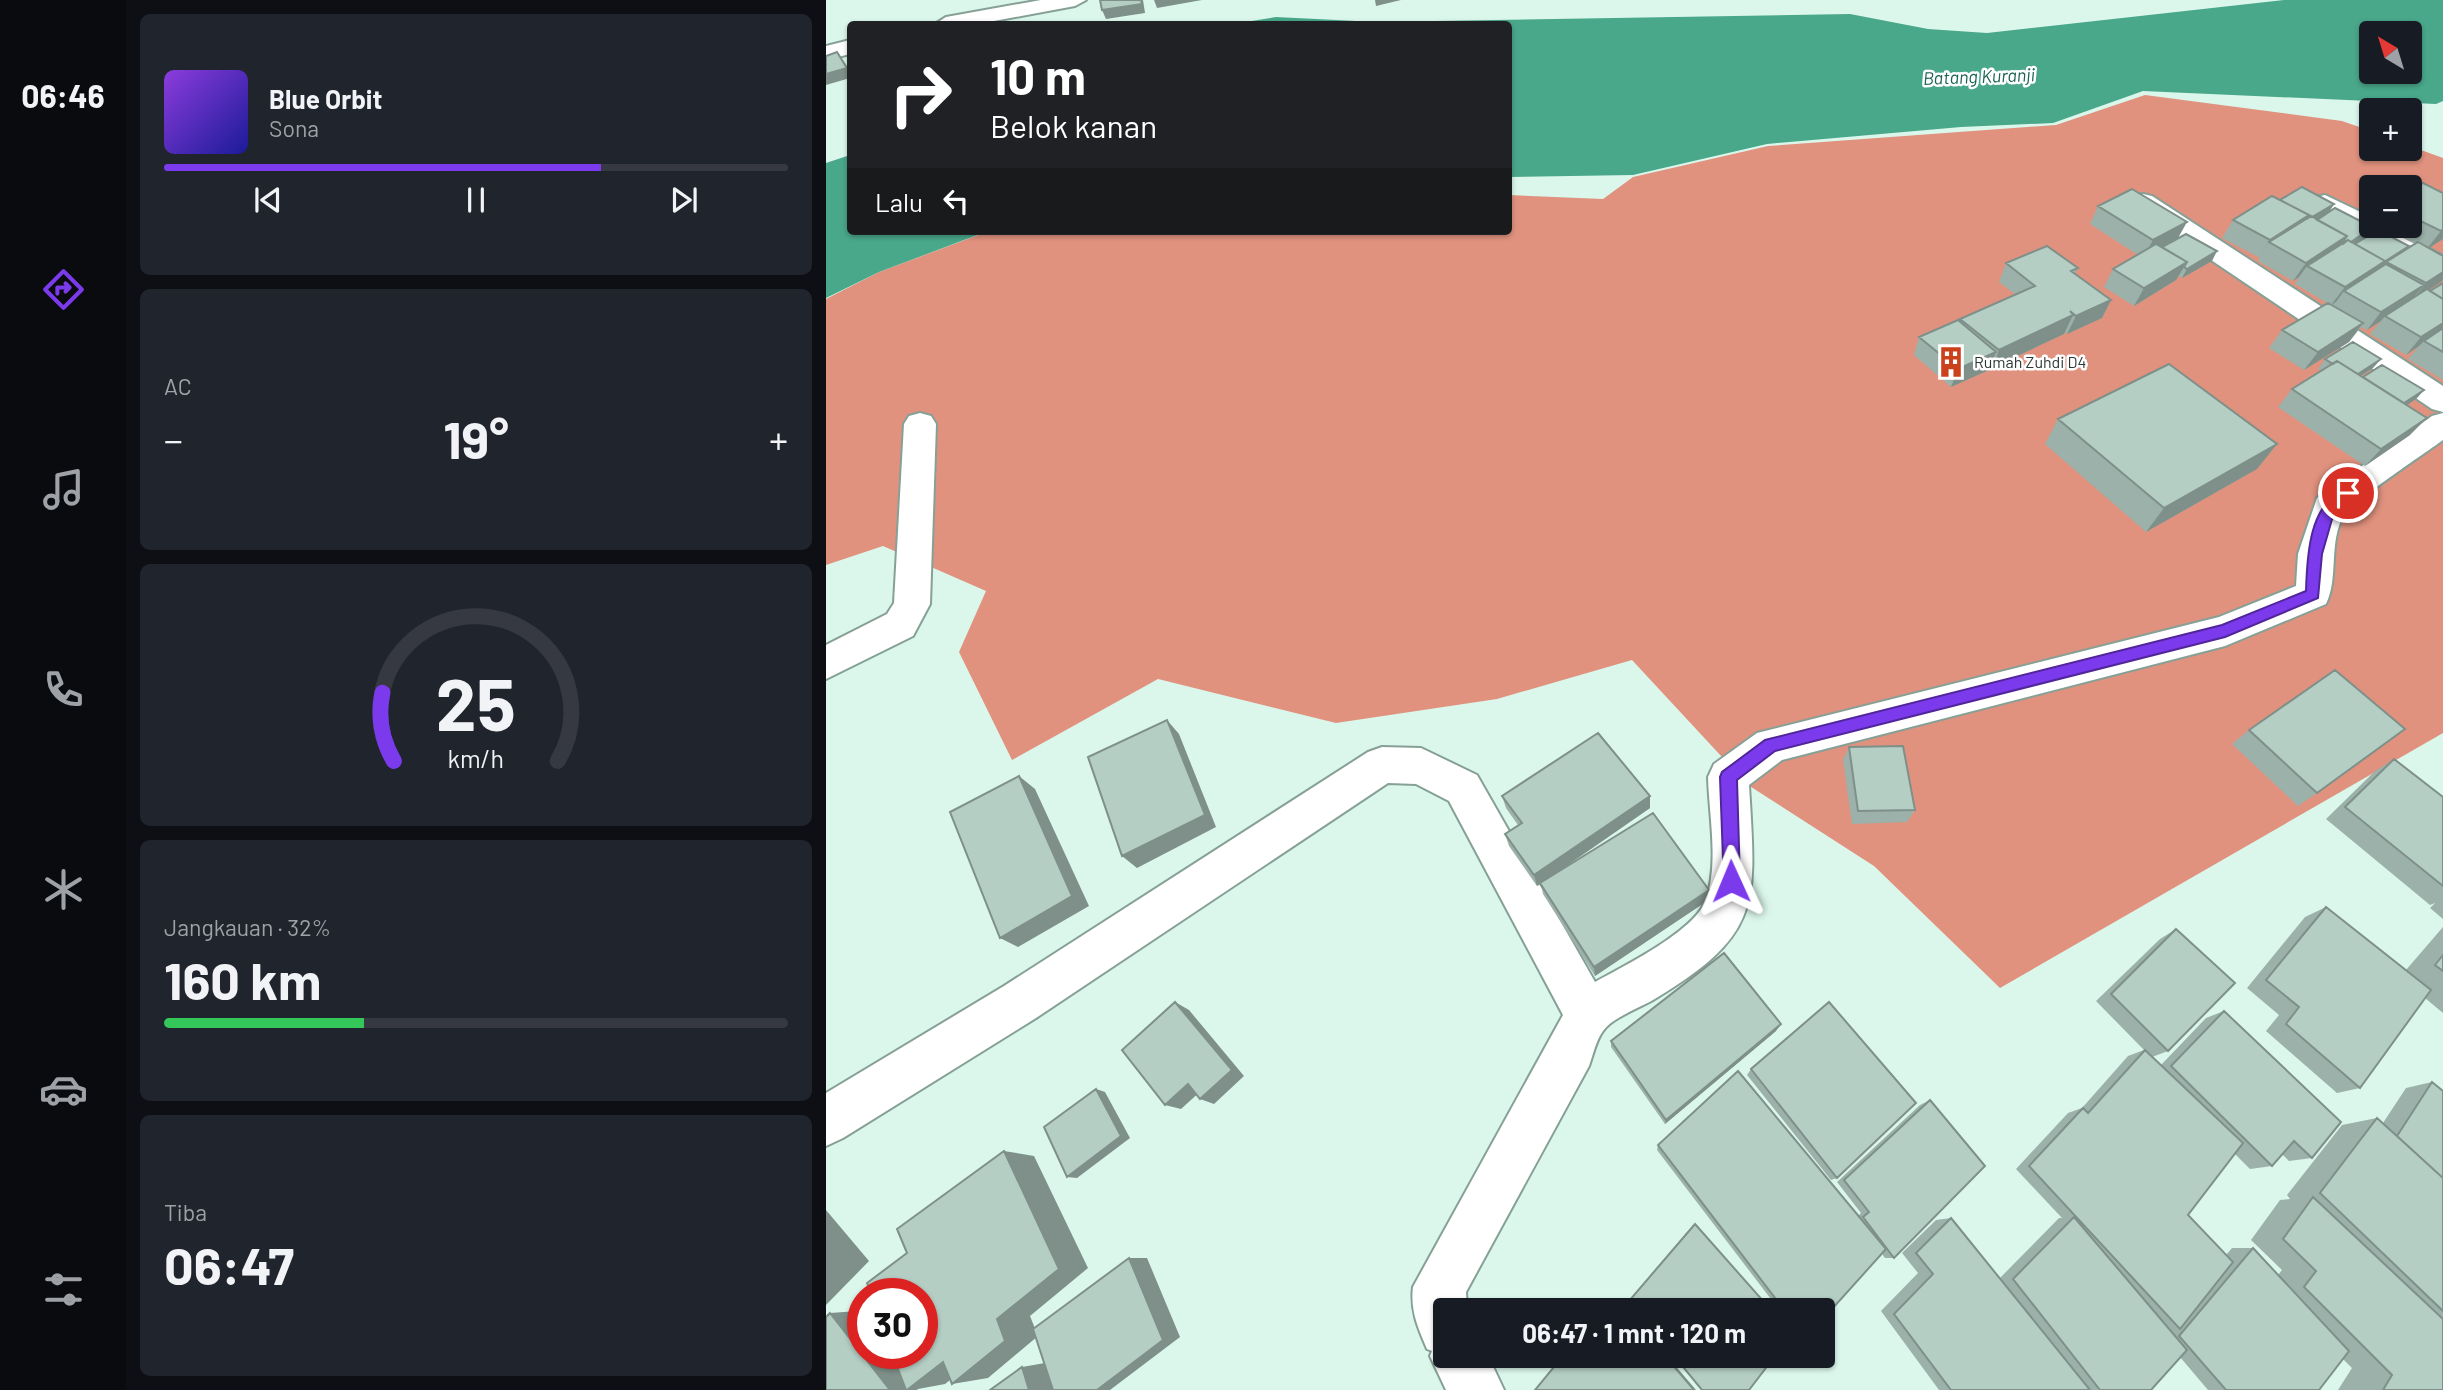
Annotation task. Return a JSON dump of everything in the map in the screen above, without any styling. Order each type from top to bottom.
[{"type":"street","points":[[962,21],[1075,0]]},
{"type":"street","points":[[826,53],[847,48]]},
{"type":"street","points":[[2316,198],[2443,267]]},
{"type":"street","points":[[2143,202],[2443,401]]},
{"type":"street","points":[[826,663],[901,625],[912,604],[920,424]]},
{"type":"street","points":[[1439,1298],[1440,1287],[1572,1049],[1587,1013],[1697,944],[1722,916],[1731,881],[1728,777],[1771,745],[2225,631],[2313,594],[2315,554],[2329,507],[2443,424]]},
{"type":"street","points":[[826,1121],[1032,995],[1382,765],[1421,766],[1463,788],[1587,1013]]},
{"type":"street","points":[[1464,1368],[1476,1390]]},
{"type":"shaded area","points":[[2145,95],[2342,121],[2359,127],[2359,161],[2422,161],[2422,150],[2443,158],[2443,733],[2000,988],[1874,866],[1748,785],[1632,660],[1497,699],[1336,723],[1158,679],[1012,760],[959,652],[986,591],[883,546],[826,565],[826,299],[879,272],[978,235],[1512,235],[1512,195],[1603,199],[1633,177],[1768,146],[2056,125]]},
{"type":"water","name":"Batang Kuranji","points":[[2284,0],[2443,0],[2443,101],[2436,104],[2422,103],[2422,98],[2359,98],[2359,101],[2143,91],[2053,123],[1961,127],[1767,144],[1633,175],[1512,177],[1512,21],[1435,21],[1850,14],[1928,29],[1987,33]]},
{"type":"water","points":[[1276,17],[1356,21],[1251,21]]},
{"type":"water","points":[[847,156],[847,235],[977,235],[879,272],[826,298],[826,163]]},
{"type":"building","points":[[1100,0],[1141,0],[1142,4],[1102,10]]},
{"type":"building","points":[[837,52],[847,68],[826,74],[826,56]]},
{"type":"building","points":[[2422,184],[2443,193],[2441,231],[2422,222]]},
{"type":"building","points":[[2302,187],[2334,204],[2307,219],[2309,215],[2280,200]]},
{"type":"building","points":[[2132,189],[2187,222],[2153,240],[2098,206]]},
{"type":"building","points":[[2272,196],[2309,215],[2270,240],[2233,220]]},
{"type":"building","points":[[2335,208],[2359,220],[2359,236],[2343,244],[2347,236],[2317,220]]},
{"type":"building","points":[[2311,216],[2347,236],[2306,263],[2269,242]]},
{"type":"building","points":[[2186,234],[2217,251],[2187,269],[2184,267],[2187,262],[2162,247]]},
{"type":"building","points":[[2365,238],[2394,238],[2409,246],[2381,264],[2385,261],[2355,244]]},
{"type":"building","points":[[2348,240],[2385,261],[2345,287],[2307,266]]},
{"type":"building","points":[[2418,242],[2443,256],[2443,272],[2426,283],[2386,262]]},
{"type":"building","points":[[2156,244],[2187,262],[2144,288],[2113,269]]},
{"type":"building","points":[[2047,246],[2078,268],[2071,271],[2111,300],[2076,316],[2070,311],[2073,315],[1999,350],[1960,319],[2035,286],[2006,263]]},
{"type":"building","points":[[2386,264],[2424,285],[2381,312],[2344,291]]},
{"type":"building","points":[[2443,283],[2443,299],[2430,291]]},
{"type":"building","points":[[2427,289],[2443,299],[2443,323],[2421,337],[2385,316]]},
{"type":"building","points":[[2328,303],[2363,323],[2318,352],[2282,330]]},
{"type":"building","points":[[1958,320],[1996,352],[1958,369],[1919,337]]},
{"type":"building","points":[[2443,328],[2443,352],[2424,341]]},
{"type":"building","points":[[2353,342],[2381,359],[2358,374],[2337,361],[2333,364],[2325,359]]},
{"type":"building","points":[[2337,361],[2427,418],[2381,449],[2292,389]]},
{"type":"building","points":[[2169,364],[2277,444],[2164,508],[2058,419]]},
{"type":"building","points":[[2382,365],[2424,390],[2404,403],[2363,377]]},
{"type":"building","points":[[2335,670],[2405,729],[2317,793],[2249,730]]},
{"type":"building","points":[[1167,720],[1205,815],[1122,856],[1088,757]]},
{"type":"building","points":[[1598,733],[1650,796],[1534,875],[1505,834],[1522,823],[1502,796]]},
{"type":"building","points":[[1903,746],[1915,810],[1858,811],[1849,747]]},
{"type":"building","points":[[2394,759],[2443,797],[2443,886],[2345,807]]},
{"type":"building","points":[[1019,776],[1072,896],[1000,938],[950,812]]},
{"type":"building","points":[[1653,813],[1709,890],[1594,967],[1540,883]]},
{"type":"building","points":[[2326,907],[2431,990],[2360,1088],[2286,1024],[2299,1007],[2266,980]]},
{"type":"building","points":[[2176,929],[2235,983],[2168,1051],[2111,994]]},
{"type":"building","points":[[1724,953],[1781,1024],[1666,1120],[1611,1041]]},
{"type":"building","points":[[2443,955],[2443,971],[2435,965]]},
{"type":"building","points":[[1175,1002],[1232,1070],[1200,1099],[1188,1084],[1165,1105],[1122,1050]]},
{"type":"building","points":[[1829,1002],[1916,1103],[1837,1178],[1751,1069]]},
{"type":"building","points":[[2224,1011],[2341,1122],[2312,1158],[2294,1141],[2272,1166],[2171,1066]]},
{"type":"building","points":[[2145,1050],[2243,1143],[2188,1215],[2233,1262],[2180,1329],[2029,1166],[2083,1108],[2088,1113]]},
{"type":"building","points":[[1738,1071],[1886,1249],[1835,1306],[1835,1298],[1775,1298],[1658,1145]]},
{"type":"building","points":[[2432,1082],[2443,1091],[2443,1178],[2397,1136]]},
{"type":"building","points":[[1096,1089],[1121,1136],[1067,1177],[1044,1127]]},
{"type":"building","points":[[1930,1100],[1985,1166],[1894,1258],[1863,1217],[1869,1212],[1844,1180]]},
{"type":"building","points":[[2377,1118],[2443,1178],[2443,1311],[2320,1193]]},
{"type":"building","points":[[1004,1151],[1059,1269],[997,1319],[1005,1341],[952,1384],[943,1362],[938,1366],[938,1278],[874,1278],[907,1253],[897,1229]]},
{"type":"building","points":[[2313,1197],[2443,1319],[2443,1390],[2383,1390],[2392,1375],[2304,1287],[2316,1271],[2283,1239]]},
{"type":"building","points":[[2074,1217],[2187,1350],[2151,1390],[2100,1390],[2013,1279]]},
{"type":"building","points":[[1951,1218],[2090,1390],[1951,1390],[1894,1314],[1933,1274],[1916,1253]]},
{"type":"building","points":[[1695,1224],[1760,1298],[1632,1298]]},
{"type":"building","points":[[2253,1248],[2349,1351],[2319,1390],[2226,1390],[2179,1336]]},
{"type":"building","points":[[1129,1258],[1163,1340],[1097,1390],[1053,1390],[1033,1329]]},
{"type":"building","points":[[830,1313],[847,1335],[847,1369],[874,1369],[890,1390],[826,1390],[826,1317]]},
{"type":"building","points":[[1022,1367],[1029,1390],[990,1390]]},
{"type":"building","points":[[1553,1368],[1675,1368],[1694,1390],[1535,1390]]},
{"type":"building","points":[[1684,1368],[1766,1368],[1749,1390],[1702,1390]]},
{"type":"building","points":[[898,1369],[934,1369],[907,1390]]},
{"type":"place","name":"Rumah Zuhdi D4","points":[[1951,362]]},
{"type":"route","points":[[1731,881],[1728,777],[1771,745],[2225,631],[2313,594],[2315,554],[2329,507],[2348,493]]}]
